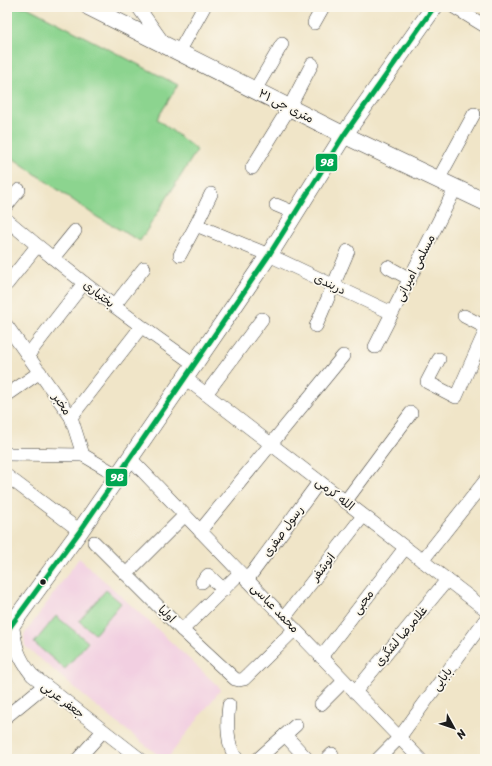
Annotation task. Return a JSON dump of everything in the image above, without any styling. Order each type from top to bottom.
[{"type":"main road","name":"۲۱ متری جی","points":[[89,7],[289,108],[455,189],[484,199]]},
{"type":"main road","points":[[10,627],[80,531],[268,255],[344,135],[434,7]]},
{"type":"street","points":[[138,7],[172,49],[204,7]]},
{"type":"street","points":[[314,24],[323,7]]},
{"type":"street","points":[[454,7],[485,26]]},
{"type":"street","points":[[255,90],[282,44]]},
{"type":"street","points":[[252,168],[289,108],[312,64]]},
{"type":"street","points":[[438,180],[474,114]]},
{"type":"street","name":"مسلمی امیرانی","points":[[376,347],[455,189]]},
{"type":"street","points":[[7,205],[18,190]]},
{"type":"street","points":[[180,255],[211,194]]},
{"type":"street","points":[[276,205],[295,213]]},
{"type":"street","name":"بختیاری","points":[[7,220],[37,246],[141,327],[189,371]]},
{"type":"street","name":"دربندی","points":[[196,225],[268,255],[392,313]]},
{"type":"street","points":[[53,258],[74,231]]},
{"type":"street","points":[[7,284],[37,246]]},
{"type":"street","points":[[316,326],[348,251]]},
{"type":"street","points":[[388,267],[410,279]]},
{"type":"street","points":[[114,306],[144,268]]},
{"type":"street","points":[[28,354],[84,283]]},
{"type":"street","points":[[464,316],[485,327]]},
{"type":"street","points":[[206,394],[262,319]]},
{"type":"street","name":"مخبر","points":[[7,326],[71,417],[83,455]]},
{"type":"street","points":[[71,417],[141,327]]},
{"type":"street","points":[[439,358],[427,382],[456,397],[485,332]]},
{"type":"street","points":[[200,531],[343,356]]},
{"type":"street","name":"الله کرمی","points":[[189,371],[206,394],[485,609]]},
{"type":"street","points":[[7,395],[40,372]]},
{"type":"street","points":[[345,502],[411,413]]},
{"type":"street","points":[[7,454],[83,455],[117,475]]},
{"type":"street","name":"محمد عباسی","points":[[129,458],[420,759]]},
{"type":"street","points":[[7,476],[80,531]]},
{"type":"street","points":[[422,561],[485,481]]},
{"type":"street","name":"رسول صفری","points":[[182,630],[224,590],[244,576],[319,482]]},
{"type":"street","points":[[126,574],[185,516]]},
{"type":"street","name":"انوشفر","points":[[284,618],[363,516]]},
{"type":"street","name":"اولیا","points":[[94,542],[182,630],[231,676],[239,680],[244,679],[294,629]]},
{"type":"street","name":"محبی","points":[[321,657],[405,548]]},
{"type":"street","points":[[202,582],[208,575],[224,590]]},
{"type":"street","name":"غلامرضا لشگری","points":[[355,692],[447,580]]},
{"type":"street","name":"بابایی","points":[[378,759],[399,738],[485,620]]},
{"type":"street","name":"جعفر عربی","points":[[10,627],[17,651],[23,664],[32,675],[140,759]]},
{"type":"street","points":[[321,704],[344,681]]},
{"type":"street","points":[[7,716],[45,685]]},
{"type":"street","points":[[229,705],[228,729],[232,752],[236,759]]},
{"type":"street","points":[[258,759],[296,726]]},
{"type":"street","points":[[78,759],[103,731]]},
{"type":"street","points":[[285,735],[307,759]]},
{"type":"shaded area","points":[[79,558],[221,689],[167,759],[163,759],[91,702],[25,646],[24,635]]},
{"type":"green space","points":[[14,7],[27,7],[178,85],[157,119],[197,150],[140,241],[97,217],[7,154],[7,17]]},
{"type":"green space","points":[[106,590],[121,603],[95,634],[79,621]]},
{"type":"green space","points":[[56,616],[88,642],[65,669],[34,643]]},
{"type":"transit line","name":"98","points":[[7,631],[80,531],[185,378],[269,255],[344,135],[434,7]]}]
